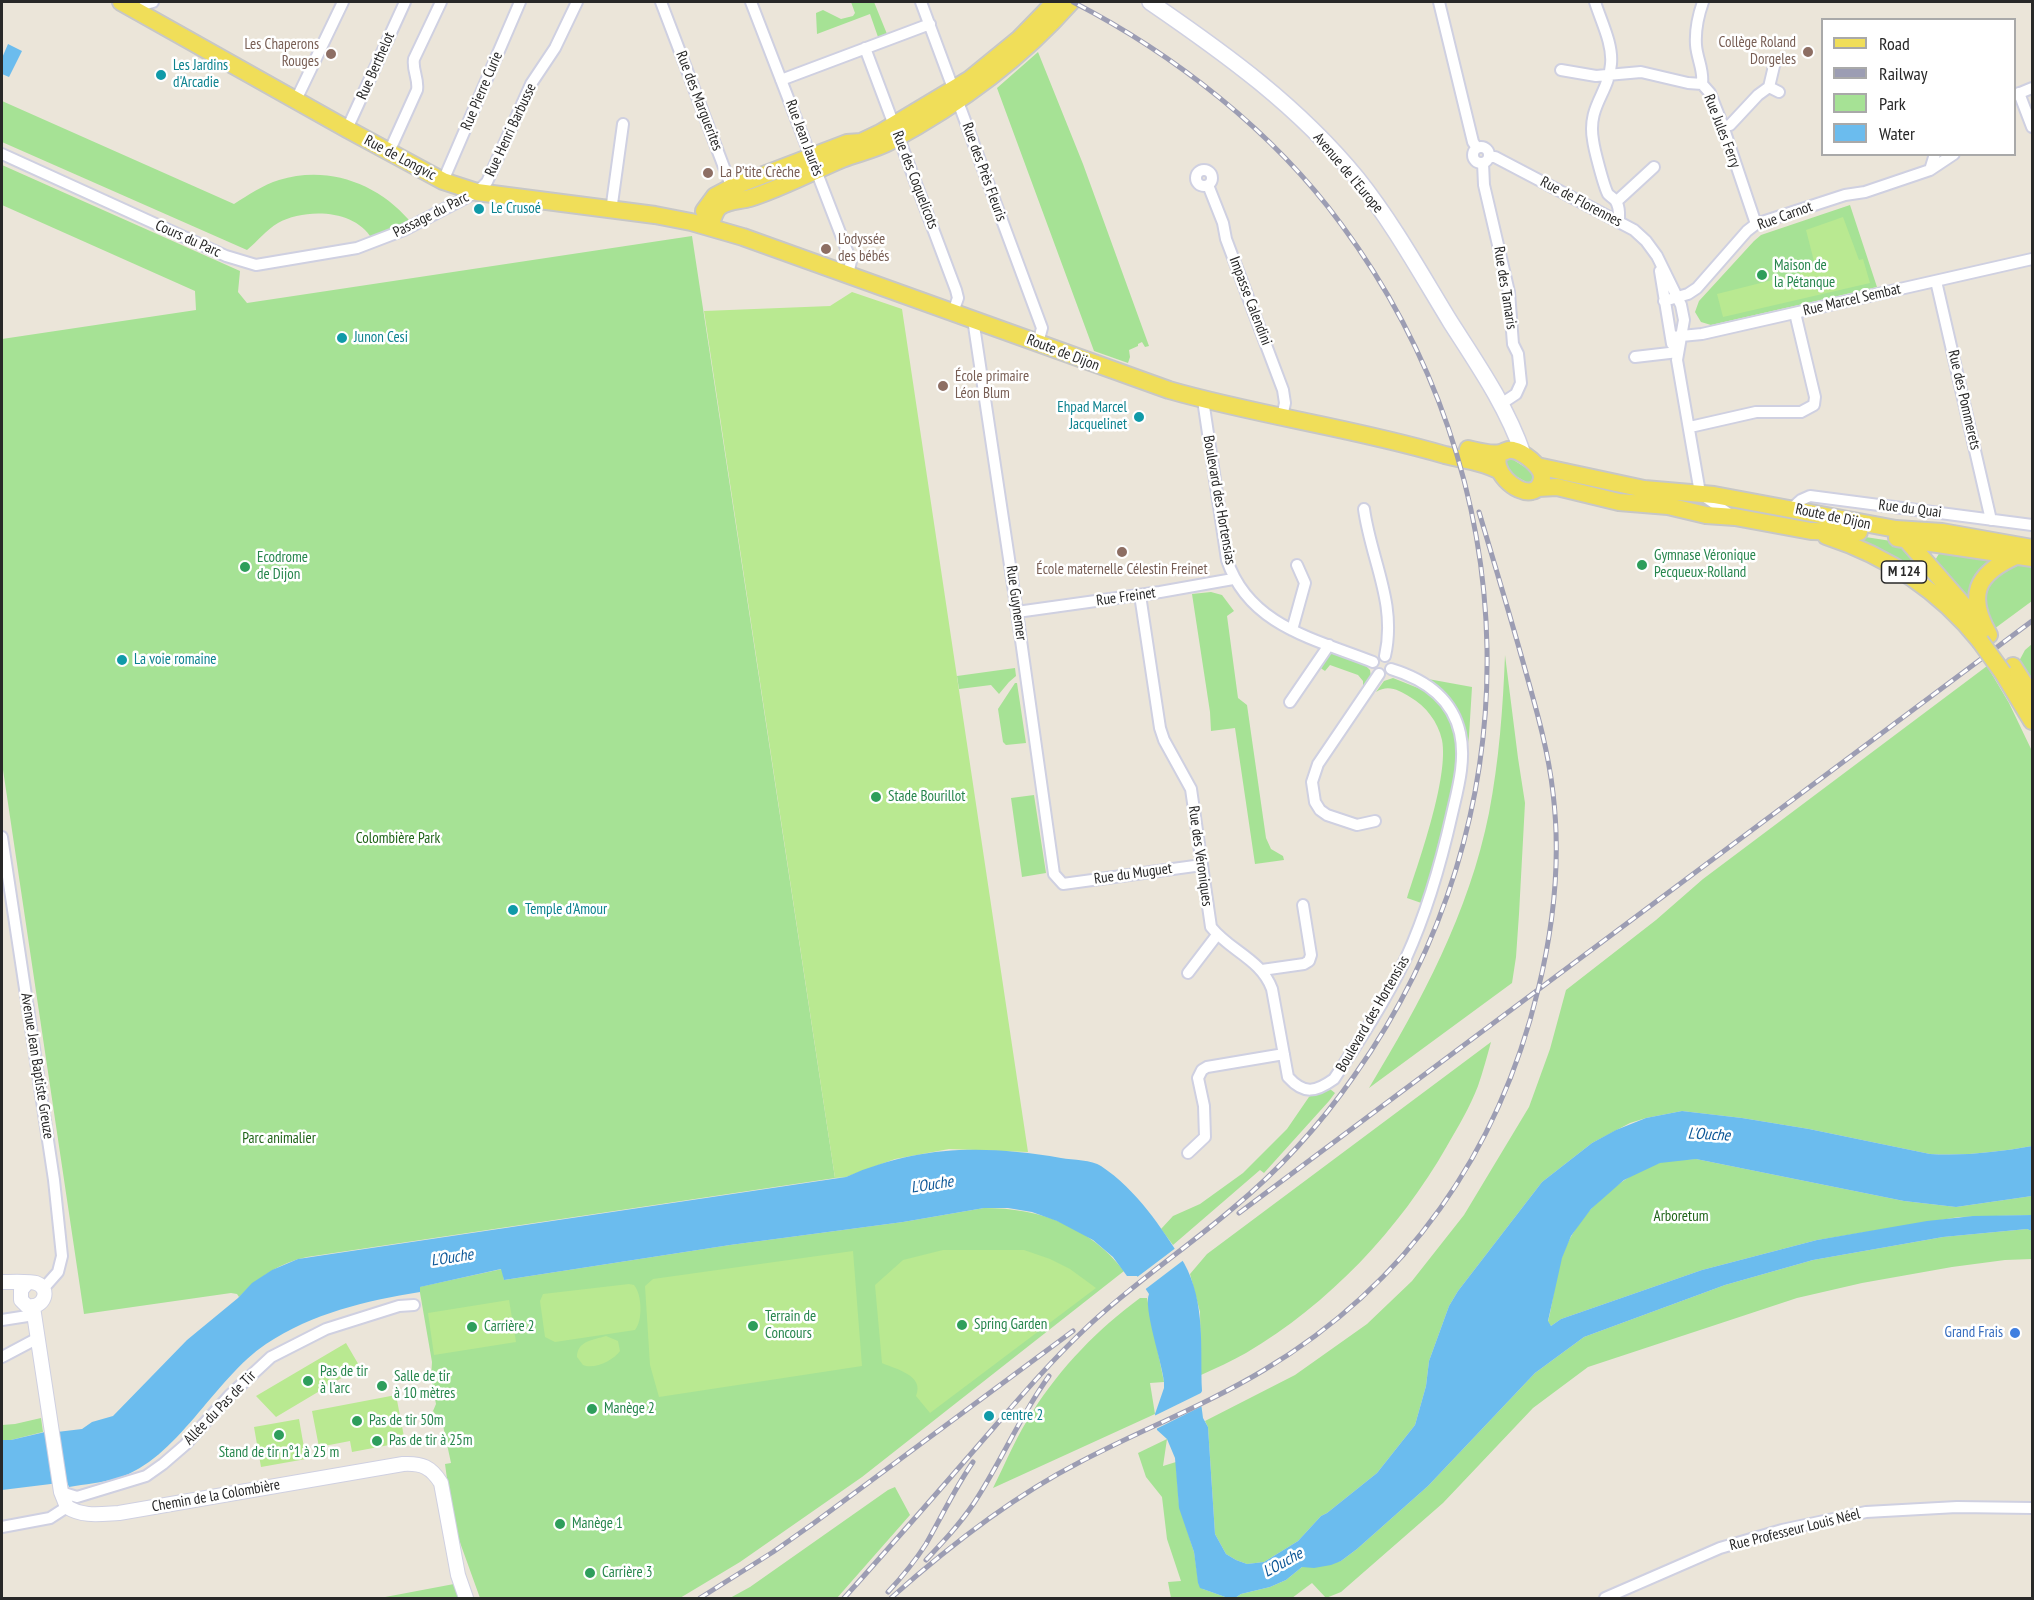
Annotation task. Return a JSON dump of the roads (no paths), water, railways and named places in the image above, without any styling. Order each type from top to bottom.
[{"type":"main road","name":"Rue de Longvic","points":[[121,2],[443,181],[477,192],[655,215],[705,226]]},
{"type":"main road","points":[[956,96],[1055,2]]},
{"type":"main road","points":[[705,226],[717,209],[734,194],[749,198],[814,164],[845,158],[875,148],[896,131],[1015,59],[1071,2]]},
{"type":"main road","name":"Avenue de l'Europe","points":[[1150,2],[1260,80],[1305,121],[1357,178],[1393,229],[1501,404],[1522,454]]},
{"type":"main road","name":"Route de Dijon","points":[[705,226],[973,319],[1135,379],[1203,400],[1425,448],[1485,463],[1498,470]]},
{"type":"main road","points":[[1502,452],[1514,450],[1537,466],[1542,475],[1538,488],[1531,492],[1521,490],[1498,470],[1497,458],[1502,452],[1510,424]]},
{"type":"main road","name":"Route de Dijon","points":[[1425,448],[1449,446],[1480,452],[1502,452]]},
{"type":"main road","name":"Route de Dijon","points":[[1537,466],[1644,489],[1700,493],[1792,508],[1942,545],[2024,557]]},
{"type":"main road","name":"Route de Dijon","points":[[1538,488],[1557,487],[1619,502],[1668,506],[1706,515],[1735,517],[1810,531],[1901,535],[1942,532],[2032,548]]},
{"type":"main road","name":"M 124","points":[[1810,531],[1867,551],[1889,562],[1941,599],[1985,638]]},
{"type":"main road","name":"M 124","points":[[1901,535],[1929,566],[2008,669],[2032,696]]},
{"type":"main road","name":"Route de Dijon","points":[[1942,545],[1967,536]]},
{"type":"main road","name":"M 124","points":[[1941,599],[1932,580],[1929,566],[1934,552],[1942,545]]},
{"type":"main road","name":"M 124","points":[[1985,638],[1978,611],[1979,586],[1993,567],[2024,557]]},
{"type":"main road","name":"M 124","points":[[2008,669],[2032,721]]},
{"type":"street","points":[[139,12],[146,4],[153,2]]},
{"type":"street","points":[[296,100],[343,2]]},
{"type":"street","name":"Rue Berthelot","points":[[347,129],[405,2]]},
{"type":"street","points":[[389,152],[417,90],[414,59],[441,2]]},
{"type":"street","name":"Rue Pierre Curie","points":[[443,181],[520,2]]},
{"type":"street","name":"Rue Henri Barbusse","points":[[477,192],[487,182],[531,84],[555,48],[576,2]]},
{"type":"street","name":"Rue des Marguerites","points":[[661,2],[734,194]]},
{"type":"street","name":"Rue Jean Jaurès","points":[[751,2],[851,261],[848,275]]},
{"type":"street","name":"Rue des Près Fleuris","points":[[921,2],[1042,328],[1038,343]]},
{"type":"street","name":"Rue de Florennes","points":[[1439,2],[1473,142],[1477,148],[1482,147],[1487,150],[1486,160],[1495,157],[1634,230],[1646,241],[1657,256],[1681,305],[1684,321],[1676,354]]},
{"type":"street","points":[[1595,2],[1610,46],[1612,62],[1609,75],[1596,102],[1592,119],[1593,140],[1619,222]]},
{"type":"street","name":"Rue Jules Ferry","points":[[1703,2],[1696,30],[1696,47],[1703,73],[1702,84],[1710,93],[1724,126],[1756,224]]},
{"type":"street","points":[[781,80],[930,24]]},
{"type":"street","name":"Rue des Coquelicots","points":[[865,48],[956,290],[958,298],[953,312]]},
{"type":"street","points":[[1724,126],[1730,125],[1758,95],[1774,89],[1774,66]]},
{"type":"street","points":[[1561,70],[1596,76],[1641,72],[1702,84]]},
{"type":"street","points":[[2032,88],[2017,94],[2032,127]]},
{"type":"street","points":[[611,211],[623,124]]},
{"type":"street","name":"Cours du Parc","points":[[2,154],[226,256],[256,265],[357,248],[385,238]]},
{"type":"street","points":[[1930,170],[1934,156]]},
{"type":"street","name":"Rue Carnot","points":[[1664,301],[1688,294],[1697,288],[1747,231],[1756,224],[1930,170],[1951,156]]},
{"type":"street","name":"Rue des Tamaris","points":[[1486,160],[1484,184],[1509,292],[1514,344],[1518,354],[1521,383],[1516,394],[1501,404]]},
{"type":"street","points":[[1596,209],[1654,167]]},
{"type":"street","name":"Impasse Calendini","points":[[1208,185],[1283,390],[1285,404],[1282,417]]},
{"type":"street","name":"Passage du Parc","points":[[385,238],[477,192]]},
{"type":"street","name":"Rue Marcel Sembat","points":[[1671,338],[1702,334],[2032,259]]},
{"type":"street","name":"Rue de Florennes","points":[[1660,265],[1664,301],[1690,427],[1700,493]]},
{"type":"street","name":"Rue des Pommerets","points":[[1936,281],[1991,520]]},
{"type":"street","points":[[1690,427],[1756,412],[1801,412],[1814,405],[1815,397],[1795,313]]},
{"type":"street","name":"Rue Guynemer","points":[[973,319],[1054,874],[1064,884]]},
{"type":"street","points":[[1635,357],[1676,354]]},
{"type":"street","name":"Boulevard des Hortensias","points":[[1203,400],[1226,551],[1233,579],[1265,615],[1292,630],[1373,662]]},
{"type":"street","points":[[1668,506],[1688,501],[1700,493]]},
{"type":"street","name":"Route de Dijon","points":[[1700,493],[1735,517]]},
{"type":"street","name":"Rue du Quai","points":[[1792,508],[1810,496],[2032,525]]},
{"type":"street","points":[[1364,509],[1367,535],[1384,589],[1388,633],[1385,656]]},
{"type":"street","points":[[1292,630],[1305,583],[1297,565]]},
{"type":"street","name":"Rue Freinet","points":[[1017,612],[1233,579]]},
{"type":"street","name":"Rue des Véroniques","points":[[1140,595],[1160,728],[1164,740],[1191,789],[1211,927],[1217,935]]},
{"type":"street","points":[[1290,702],[1329,645]]},
{"type":"street","points":[[1385,656],[1390,660],[1391,669],[1385,674],[1379,674],[1374,671],[1373,662],[1377,657],[1385,656]]},
{"type":"street","name":"Boulevard des Hortensias","points":[[1284,1054],[1288,1077],[1295,1085],[1310,1090],[1322,1088],[1334,1079],[1386,997],[1406,957],[1439,868],[1458,789],[1462,759],[1460,732],[1449,706],[1430,685],[1391,669]]},
{"type":"street","points":[[1375,821],[1357,825],[1327,815],[1315,802],[1312,782],[1318,764],[1379,674]]},
{"type":"street","name":"Avenue Jean Baptiste Greuze","points":[[2,837],[54,1180],[62,1256],[58,1272],[43,1289]]},
{"type":"street","name":"Rue du Muguet","points":[[1064,884],[1202,865]]},
{"type":"street","points":[[1262,970],[1304,964],[1309,961],[1311,955],[1303,905]]},
{"type":"street","points":[[1188,973],[1217,935],[1249,957],[1262,970],[1272,989],[1284,1054],[1202,1070],[1198,1078],[1204,1106],[1205,1137],[1188,1154]]},
{"type":"street","points":[[2,1282],[23,1288],[36,1283],[43,1289],[44,1296],[34,1311],[2,1320]]},
{"type":"street","points":[[2,1527],[50,1518],[67,1507],[61,1492],[34,1311],[23,1303],[23,1288]]},
{"type":"street","name":"Allée du Pas de Tir","points":[[61,1492],[78,1497],[146,1476],[185,1445],[228,1396],[272,1357],[326,1329],[399,1306],[414,1305]]},
{"type":"street","points":[[2,1357],[38,1338]]},
{"type":"street","name":"Chemin de la Colombière","points":[[67,1507],[79,1513],[119,1513],[403,1464],[426,1466],[435,1473],[441,1483],[458,1575],[466,1599]]},
{"type":"street","name":"Rue Professeur Louis Néel","points":[[1605,1599],[1720,1548],[1782,1530],[1842,1517],[1866,1512],[1957,1507],[2032,1508]]},
{"type":"water","points":[[8,44],[22,51],[9,77],[2,74],[2,58]]},
{"type":"water","name":"L'Ouche","points":[[1682,1111],[1809,1129],[1930,1154],[1981,1153],[2032,1146],[2032,1196],[1956,1207],[1904,1201],[1696,1159],[1660,1163],[1624,1180],[1591,1209],[1571,1236],[1562,1258],[1548,1321],[1551,1326],[1561,1319],[1702,1270],[1817,1240],[1927,1221],[1973,1216],[2032,1215],[2032,1231],[2027,1229],[1943,1237],[1813,1260],[1725,1285],[1584,1337],[1535,1373],[1428,1486],[1341,1561],[1314,1568],[1302,1567],[1286,1580],[1235,1598],[1228,1598],[1200,1588],[1198,1583],[1194,1552],[1179,1508],[1175,1458],[1167,1439],[1157,1430],[1155,1414],[1164,1382],[1151,1323],[1149,1294],[1137,1276],[1127,1276],[1113,1257],[1093,1240],[1057,1221],[1032,1212],[1008,1208],[984,1208],[903,1222],[730,1245],[504,1280],[501,1269],[420,1287],[420,1292],[359,1304],[302,1324],[266,1344],[229,1377],[177,1437],[139,1469],[118,1478],[69,1487],[67,1482],[2,1490],[2,1440],[45,1432],[82,1429],[92,1422],[113,1416],[187,1340],[238,1298],[252,1283],[272,1270],[298,1259],[846,1177],[873,1166],[926,1153],[1005,1151],[1082,1160],[1101,1166],[1137,1198],[1184,1263],[1191,1278],[1199,1310],[1202,1391],[1200,1395],[1203,1418],[1208,1427],[1215,1534],[1226,1554],[1236,1560],[1247,1564],[1264,1562],[1298,1541],[1321,1516],[1377,1473],[1415,1425],[1426,1386],[1429,1361],[1449,1306],[1458,1291],[1542,1182],[1592,1143],[1616,1130],[1646,1118]]},
{"type":"railway","points":[[844,1598],[1071,1342],[1121,1297],[1214,1224],[1266,1179],[1298,1147],[1341,1094],[1414,975],[1456,869],[1480,759],[1487,648],[1476,537],[1448,428],[1403,323],[1341,224],[1285,157],[1219,98],[1184,71],[1148,46],[1073,2]]},
{"type":"railway","points":[[891,1598],[981,1524],[1030,1491],[1080,1462],[1242,1383],[1316,1336],[1362,1297],[1404,1254],[1440,1208],[1472,1158],[1499,1105],[1521,1049],[1544,966],[1552,917],[1556,867],[1553,793],[1544,743],[1518,643],[1479,512]]},
{"type":"railway","points":[[1239,1213],[2032,621]]},
{"type":"railway","points":[[700,1598],[814,1523],[1073,1331]]},
{"type":"railway","points":[[926,1560],[957,1526],[974,1503],[1049,1376]]},
{"type":"railway","points":[[888,1592],[926,1544],[973,1462]]},
{"type":"place","name":"Collège Roland Dorgeles","points":[[1808,52]]},
{"type":"place","name":"Les Chaperons Rouges","points":[[331,54]]},
{"type":"place","name":"Les Jardins d'Arcadie","points":[[161,75]]},
{"type":"place","name":"La P’tite Crèche","points":[[708,173]]},
{"type":"place","name":"Le Crusoé","points":[[479,209]]},
{"type":"place","name":"L'odyssée des bébés","points":[[826,249]]},
{"type":"place","name":"Maison de la Pétanque","points":[[1762,275]]},
{"type":"place","name":"Junon Cesi","points":[[342,338]]},
{"type":"place","name":"École primaire Léon Blum","points":[[943,386]]},
{"type":"place","name":"Ehpad Marcel Jacquelinet","points":[[1139,417]]},
{"type":"place","name":"École maternelle Célestin Freinet","points":[[1122,552]]},
{"type":"place","name":"Gymnase Véronique Pecqueux-Rolland","points":[[1642,565]]},
{"type":"place","name":"Ecodrome de Dijon","points":[[245,567]]},
{"type":"place","name":"La voie romaine","points":[[122,660]]},
{"type":"place","name":"Stade Bourillot","points":[[876,797]]},
{"type":"place","name":"Temple d'Amour","points":[[513,910]]},
{"type":"place","name":"Spring Garden","points":[[962,1325]]},
{"type":"place","name":"Terrain de Concours","points":[[753,1326]]},
{"type":"place","name":"Carrière 2","points":[[472,1327]]},
{"type":"place","name":"Grand Frais","points":[[2015,1333]]},
{"type":"place","name":"Pas de tir à l'arc","points":[[308,1381]]},
{"type":"place","name":"Salle de tir à 10 mètres","points":[[382,1386]]},
{"type":"place","name":"Manège 2","points":[[592,1409]]},
{"type":"place","name":"centre 2","points":[[989,1416]]},
{"type":"place","name":"Pas de tir 50m","points":[[357,1421]]},
{"type":"place","name":"Stand de tir n°1 à 25 m","points":[[279,1435]]},
{"type":"place","name":"Pas de tir à 25m","points":[[377,1441]]},
{"type":"place","name":"Manège 1","points":[[560,1524]]},
{"type":"place","name":"Carrière 3","points":[[590,1573]]},
{"type":"park label","name":"Colombière Park","points":[[398,839]]},
{"type":"park label","name":"Parc animalier","points":[[279,1139]]},
{"type":"park label","name":"Arboretum","points":[[1681,1217]]}]
